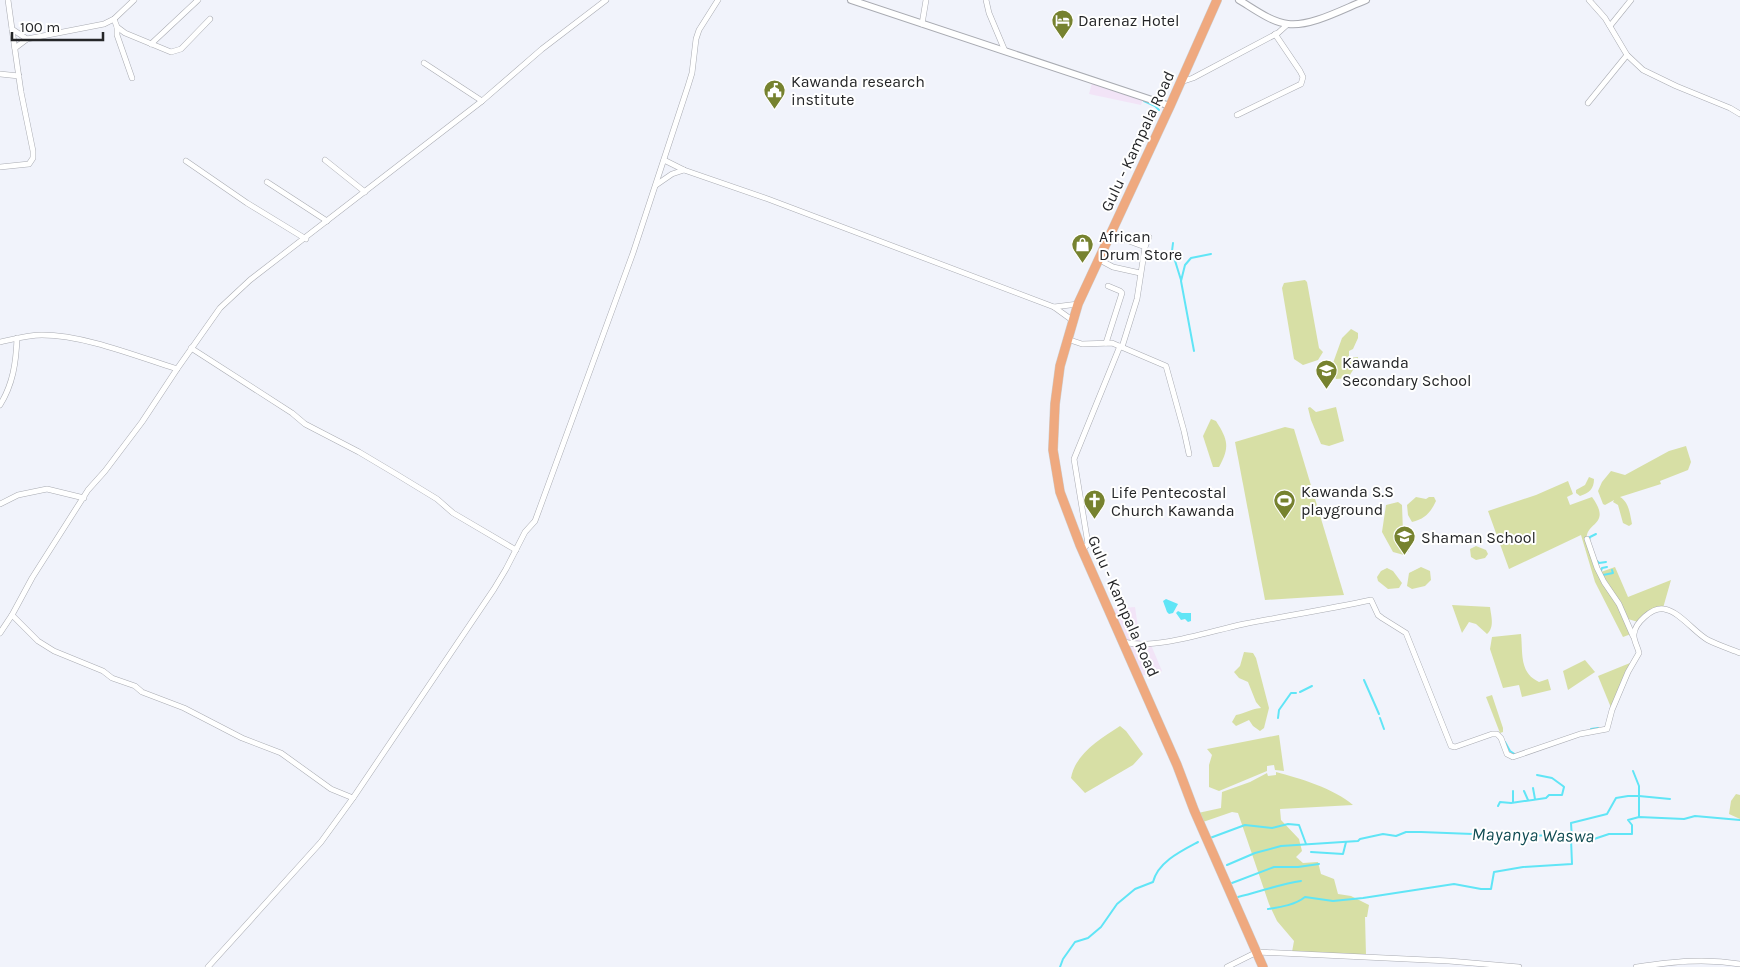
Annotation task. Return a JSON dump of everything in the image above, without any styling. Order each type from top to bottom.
[{"type":"main road","name":"Gulu - Kampala Road","points":[[1217,0],[1072,320],[1060,366],[1055,404],[1053,450],[1060,492],[1082,550],[1177,765],[1263,967]]},
{"type":"street","points":[[0,167],[30,164],[33,158],[8,0]]},
{"type":"street","points":[[15,48],[27,39],[92,28],[114,19],[134,0]]},
{"type":"street","points":[[151,44],[198,0]]},
{"type":"street","points":[[0,633],[32,578],[88,490],[142,422],[176,369],[220,308],[234,293],[482,101],[542,50],[606,0]]},
{"type":"street","points":[[208,967],[321,842],[353,798],[494,589],[525,532],[535,521],[633,254],[692,72],[699,30],[718,0]]},
{"type":"street","points":[[851,0],[867,3],[922,24],[1170,106]]},
{"type":"street","points":[[922,24],[926,0]]},
{"type":"street","points":[[986,0],[989,13],[1005,51]]},
{"type":"street","points":[[1240,0],[1270,18],[1288,24],[1309,21],[1353,2],[1366,0]]},
{"type":"street","points":[[1589,0],[1610,26],[1627,56],[1643,70],[1739,112]]},
{"type":"street","points":[[1610,26],[1631,0]]},
{"type":"street","points":[[114,19],[117,35],[132,78]]},
{"type":"street","points":[[116,26],[125,34],[175,52],[210,19]]},
{"type":"street","points":[[1181,82],[1193,78],[1275,34],[1288,24]]},
{"type":"street","points":[[12,29],[27,39]]},
{"type":"street","points":[[1237,115],[1301,84],[1303,77],[1300,71],[1275,34]]},
{"type":"street","points":[[1588,103],[1627,56]]},
{"type":"street","points":[[424,63],[482,101]]},
{"type":"street","points":[[0,74],[19,76]]},
{"type":"street","points":[[325,160],[365,192]]},
{"type":"street","points":[[664,160],[684,170],[1054,307],[1072,320]]},
{"type":"street","points":[[186,161],[247,203],[306,239]]},
{"type":"street","points":[[655,185],[672,174],[684,170]]},
{"type":"street","points":[[267,182],[327,221]]},
{"type":"street","points":[[1110,234],[1145,247]]},
{"type":"street","points":[[1082,550],[1088,544],[1074,459],[1121,346],[1137,299],[1145,247],[1149,237]]},
{"type":"street","points":[[1098,259],[1113,267],[1140,273]]},
{"type":"street","points":[[1106,342],[1122,293],[1108,286]]},
{"type":"street","points":[[1054,307],[1078,304]]},
{"type":"street","points":[[0,342],[41,335],[76,340],[176,369]]},
{"type":"street","points":[[0,405],[13,377],[16,338]]},
{"type":"street","points":[[1067,339],[1082,344],[1106,342],[1121,346],[1166,366],[1189,454]]},
{"type":"street","points":[[191,348],[292,413],[305,424],[396,474],[437,499],[463,520],[516,550]]},
{"type":"street","points":[[0,504],[18,495],[47,489],[84,498]]},
{"type":"street","points":[[1123,642],[1132,644],[1165,642],[1243,624],[1372,600],[1378,615],[1406,633],[1451,746],[1455,747],[1497,734],[1501,738],[1508,754],[1513,757],[1580,734],[1607,729],[1612,710],[1628,672],[1639,653],[1619,604],[1597,568],[1587,539]]},
{"type":"street","points":[[1633,636],[1639,623],[1651,612],[1664,609],[1673,613],[1707,639],[1740,653]]},
{"type":"street","points":[[12,615],[38,640],[54,651],[103,671],[112,678],[135,686],[142,692],[184,708],[242,738],[281,753],[331,789],[353,798]]},
{"type":"street","points":[[1626,619],[1630,622],[1639,623]]},
{"type":"street","points":[[1227,967],[1257,952],[1449,961],[1519,967]]},
{"type":"street","points":[[1636,967],[1684,960],[1709,960],[1740,964]]},
{"type":"shaded area","points":[[1092,83],[1143,99],[1141,105],[1089,94]]},
{"type":"shaded area","points":[[1135,607],[1140,641],[1125,641],[1110,609]]},
{"type":"shaded area","points":[[1133,645],[1151,645],[1162,671],[1155,675],[1153,672],[1139,677],[1128,648]]},
{"type":"green space","points":[[1305,280],[1307,282],[1319,348],[1323,352],[1318,360],[1303,365],[1294,359],[1282,288],[1284,283]]},
{"type":"green space","points":[[1351,329],[1358,333],[1358,338],[1353,349],[1349,351],[1349,358],[1358,357],[1358,362],[1348,378],[1336,379],[1332,371],[1333,363],[1342,338]]},
{"type":"green space","points":[[1310,407],[1316,412],[1336,407],[1344,441],[1329,446],[1321,444],[1311,420],[1308,408]]},
{"type":"green space","points":[[1211,419],[1216,421],[1223,433],[1226,444],[1225,454],[1219,467],[1213,467],[1203,436]]},
{"type":"green space","name":"Kawanda S.S playground","points":[[1285,427],[1294,429],[1344,595],[1265,600],[1235,442]]},
{"type":"green space","points":[[1686,446],[1691,462],[1688,470],[1660,481],[1661,484],[1620,497],[1627,505],[1632,524],[1629,526],[1623,523],[1618,505],[1613,502],[1614,500],[1605,505],[1603,504],[1598,491],[1602,482],[1611,471],[1625,475],[1669,451]]},
{"type":"green space","points":[[1589,477],[1594,479],[1592,488],[1580,496],[1576,493],[1576,490],[1585,485]]},
{"type":"green space","points":[[1568,481],[1573,494],[1567,497],[1570,505],[1592,497],[1598,506],[1599,519],[1587,534],[1588,548],[1594,565],[1618,606],[1631,634],[1623,637],[1595,582],[1581,535],[1509,569],[1488,511],[1536,495]]},
{"type":"green space","points":[[1416,497],[1426,499],[1434,497],[1436,501],[1427,514],[1421,519],[1412,522],[1408,515],[1407,505]]},
{"type":"green space","points":[[1398,502],[1402,505],[1403,532],[1409,551],[1404,555],[1393,552],[1382,532],[1386,505]]},
{"type":"green space","points":[[1476,546],[1486,550],[1488,554],[1485,558],[1476,560],[1471,557],[1470,549]]},
{"type":"green space","points":[[1421,567],[1430,571],[1431,580],[1425,586],[1412,589],[1407,586],[1409,573]]},
{"type":"green space","points":[[1615,567],[1628,597],[1671,580],[1663,608],[1638,622],[1628,619],[1601,572]]},
{"type":"green space","points":[[1387,568],[1393,571],[1402,583],[1399,588],[1388,589],[1378,581],[1377,577],[1381,571]]},
{"type":"green space","points":[[1452,605],[1490,607],[1492,621],[1491,628],[1487,634],[1476,624],[1469,622],[1462,633]]},
{"type":"green space","points":[[1521,634],[1525,668],[1539,682],[1548,679],[1551,690],[1522,697],[1519,685],[1503,688],[1490,649],[1492,637]]},
{"type":"green space","points":[[1244,652],[1253,653],[1256,658],[1269,708],[1264,728],[1260,731],[1249,720],[1236,726],[1232,722],[1236,715],[1261,708],[1256,702],[1248,682],[1239,678],[1234,672],[1240,666]]},
{"type":"green space","points":[[1585,660],[1595,672],[1568,690],[1563,671]]},
{"type":"green space","points":[[1630,663],[1612,710],[1598,676]]},
{"type":"green space","points":[[1492,695],[1503,728],[1503,732],[1500,733],[1486,697]]},
{"type":"green space","points":[[1120,726],[1143,754],[1133,765],[1085,793],[1071,778],[1073,769],[1083,754],[1104,736]]},
{"type":"green space","points":[[1279,735],[1284,771],[1275,770],[1274,765],[1267,766],[1267,771],[1219,791],[1209,787],[1209,765],[1212,755],[1207,749]]},
{"type":"green space","points":[[1276,772],[1327,789],[1353,805],[1280,809],[1281,820],[1299,839],[1302,851],[1296,857],[1303,863],[1318,862],[1321,874],[1334,879],[1338,894],[1351,896],[1369,905],[1367,917],[1365,917],[1366,955],[1292,952],[1294,941],[1277,921],[1269,904],[1238,813],[1232,812],[1203,822],[1198,813],[1221,808],[1222,792],[1250,782],[1267,773],[1268,776],[1276,775]]},
{"type":"green space","points":[[1736,794],[1740,795],[1740,819],[1729,814],[1731,801]]},
{"type":"water","points":[[1166,599],[1178,604],[1173,613],[1169,614],[1167,612],[1163,601]]},
{"type":"water","points":[[1178,611],[1191,613],[1191,621],[1181,620],[1176,613]]},
{"type":"waterway","points":[[1144,101],[1159,110]]},
{"type":"waterway","points":[[1173,243],[1172,251],[1181,280]]},
{"type":"waterway","points":[[1194,351],[1181,281],[1185,265],[1191,258],[1211,254]]},
{"type":"waterway","points":[[1589,540],[1590,537],[1596,534]]},
{"type":"waterway","points":[[1597,561],[1599,563],[1606,562]]},
{"type":"waterway","points":[[1601,571],[1602,568],[1607,567]]},
{"type":"waterway","points":[[1603,575],[1613,573],[1612,570]]},
{"type":"waterway","points":[[1364,680],[1379,714]]},
{"type":"waterway","points":[[1300,692],[1312,686]]},
{"type":"waterway","points":[[1278,718],[1279,710],[1291,693],[1296,693]]},
{"type":"waterway","points":[[1380,718],[1384,729]]},
{"type":"waterway","points":[[1591,729],[1598,728]]},
{"type":"waterway","points":[[1505,742],[1510,751],[1516,755]]},
{"type":"waterway","points":[[1633,771],[1639,786],[1639,817]]},
{"type":"waterway","points":[[1498,806],[1500,802],[1511,803],[1546,798],[1549,795],[1562,795],[1563,786],[1552,778],[1537,775]]},
{"type":"waterway","points":[[1533,788],[1535,799]]},
{"type":"waterway","points":[[1513,791],[1513,802]]},
{"type":"waterway","points":[[1524,791],[1528,800]]},
{"type":"waterway","points":[[1572,839],[1571,823],[1607,814],[1616,798],[1639,796],[1670,799]]},
{"type":"waterway","name":"Mayanya Waswa","points":[[1227,865],[1255,853],[1281,846],[1358,841],[1383,834],[1396,836],[1406,832],[1421,832],[1524,836],[1558,835],[1571,839],[1594,839],[1609,834],[1632,834],[1632,825],[1628,820],[1639,817],[1684,819],[1695,816],[1740,820]]},
{"type":"waterway","name":"Mayanya Waswa","points":[[1210,838],[1245,825],[1272,828],[1288,824],[1299,825],[1306,844]]},
{"type":"waterway","points":[[1268,909],[1292,904],[1305,897],[1333,901],[1454,884],[1491,889],[1494,872],[1523,867],[1572,864],[1571,839]]},
{"type":"waterway","name":"Mayanya Waswa","points":[[1060,967],[1063,959],[1075,942],[1088,938],[1101,927],[1117,904],[1135,889],[1153,882],[1165,863],[1198,842]]},
{"type":"waterway","points":[[1311,852],[1343,854],[1346,842]]},
{"type":"waterway","points":[[1232,883],[1274,867],[1298,867],[1319,864]]},
{"type":"waterway","points":[[1238,897],[1301,881]]},
{"type":"place","name":"Darenaz Hotel","points":[[1062,39]]},
{"type":"place","name":"Kawanda research institute","points":[[775,109]]},
{"type":"place","name":"African Drum Store","points":[[1083,264]]},
{"type":"place","name":"Kawanda Secondary School","points":[[1326,390]]},
{"type":"place","name":"Kawanda S.S playground","points":[[1285,519]]},
{"type":"place","name":"Life Pentecostal Church Kawanda","points":[[1095,520]]},
{"type":"place","name":"Shaman School","points":[[1405,556]]}]
